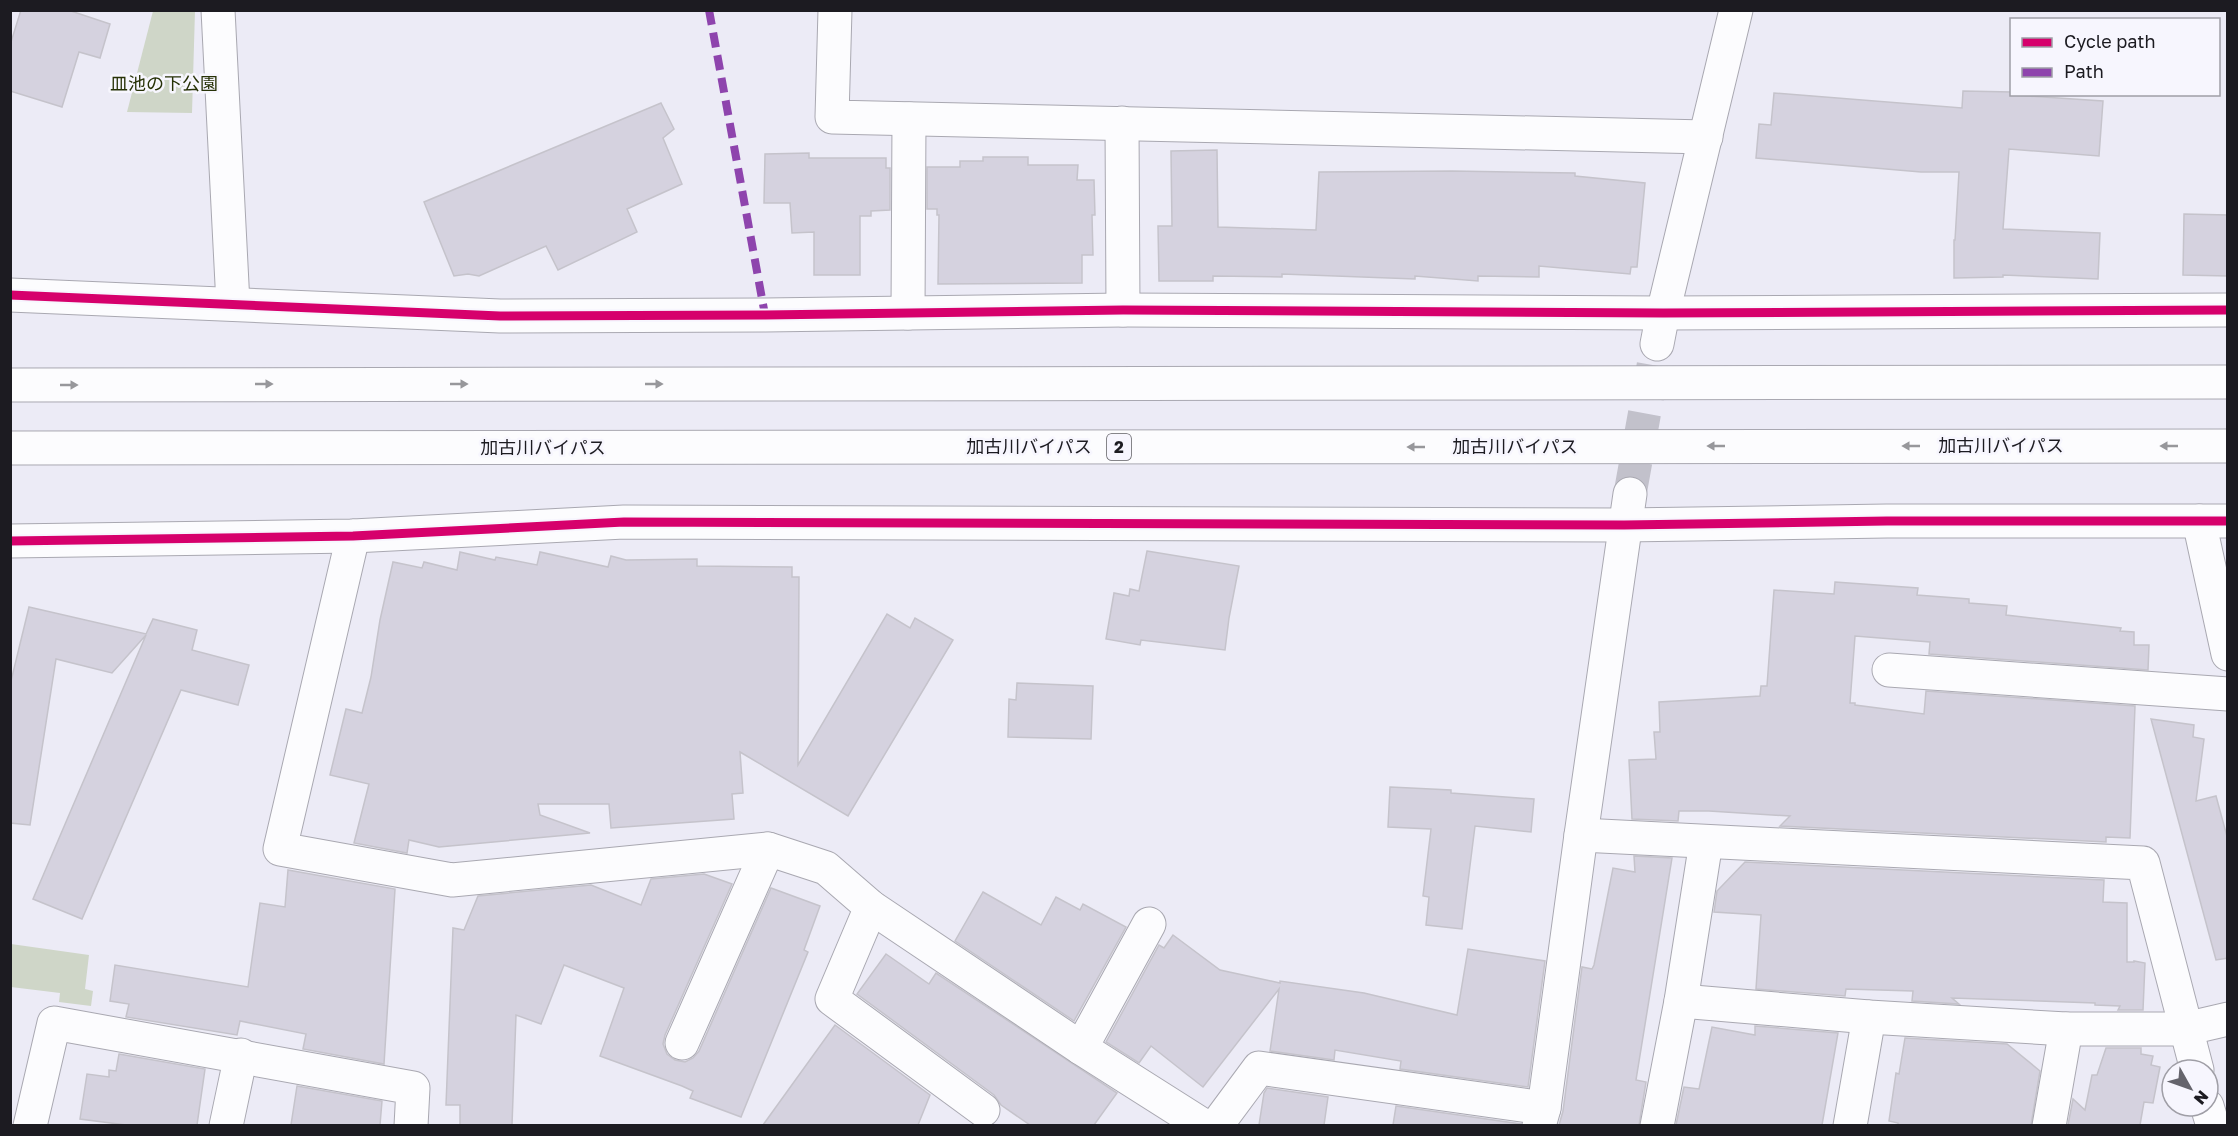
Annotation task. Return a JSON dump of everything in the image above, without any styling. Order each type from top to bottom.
[{"type":"main road","points":[[218,10],[233,304]]},
{"type":"main road","points":[[835,10],[832,117],[1706,137]]},
{"type":"main road","points":[[1660,328],[1736,10]]},
{"type":"main road","points":[[908,313],[909,119]]},
{"type":"main road","points":[[1122,123],[1123,310]]},
{"type":"main road","points":[[10,295],[500,316],[1123,310],[1660,328],[2228,310]]},
{"type":"main road","points":[[10,385],[2228,382]]},
{"type":"main road","name":"加古川バイパス","points":[[10,448],[2228,446]]},
{"type":"main road","points":[[1216,1125],[1259,1068],[1541,1117],[1627,510]]},
{"type":"main road","points":[[10,541],[353,536],[624,522],[1627,510],[1887,521],[2213,521],[2228,654]]},
{"type":"main road","points":[[353,536],[280,849],[452,880],[768,849],[826,868],[871,907],[1081,1048],[1204,1125]]},
{"type":"main road","points":[[1888,670],[2228,694]]},
{"type":"main road","points":[[1581,836],[2143,863],[2193,1058]]},
{"type":"main road","points":[[1657,1125],[1681,1001],[1706,842]]},
{"type":"main road","points":[[682,1042],[768,849]]},
{"type":"main road","points":[[871,907],[832,999],[983,1110]]},
{"type":"main road","points":[[1081,1048],[1149,924]]},
{"type":"main road","points":[[1681,1001],[1869,1017],[2066,1029],[2185,1029],[2228,1019]]},
{"type":"main road","points":[[1850,1125],[1869,1017]]},
{"type":"main road","points":[[30,1125],[54,1023],[241,1055],[413,1088],[411,1125]]},
{"type":"main road","points":[[2049,1125],[2066,1029]]},
{"type":"main road","points":[[226,1125],[241,1055]]},
{"type":"green space","name":"皿池の下公園","points":[[153,11],[195,11],[192,113],[127,112]]},
{"type":"green space","points":[[11,944],[89,955],[85,989],[93,991],[91,1006],[59,1002],[60,993],[11,987]]},
{"type":"building","points":[[21,10],[68,10],[110,24],[100,58],[79,52],[62,107],[10,91],[10,45]]},
{"type":"building","points":[[1963,91],[2010,92],[2010,96],[2103,101],[2099,156],[2009,149],[2003,229],[2100,233],[2098,279],[2003,275],[2003,277],[1954,278],[1959,172],[1921,172],[1756,158],[1759,124],[1771,125],[1774,93],[1962,108]]},
{"type":"building","points":[[661,103],[674,129],[663,138],[682,184],[627,209],[637,232],[558,270],[546,246],[479,276],[468,274],[454,276],[424,202]]},
{"type":"building","points":[[1217,150],[1218,227],[1316,230],[1319,172],[1575,173],[1575,176],[1645,183],[1637,267],[1631,267],[1630,274],[1539,266],[1539,277],[1478,276],[1478,281],[1415,276],[1415,279],[1282,274],[1282,277],[1213,276],[1213,281],[1159,281],[1158,226],[1172,226],[1171,151]]},
{"type":"building","points":[[809,153],[809,158],[886,158],[886,168],[890,168],[890,210],[871,211],[871,216],[860,216],[860,275],[814,275],[814,232],[792,233],[790,203],[764,203],[765,154]]},
{"type":"building","points":[[983,157],[1028,157],[1028,165],[1078,165],[1077,180],[1094,180],[1093,255],[1082,255],[1082,283],[938,284],[939,215],[937,215],[937,209],[927,209],[927,167],[960,167],[960,161],[983,161]]},
{"type":"building","points":[[2184,214],[2228,215],[2228,276],[2183,275]]},
{"type":"building","points":[[1147,551],[1239,566],[1225,650],[1141,640],[1140,645],[1106,639],[1114,593],[1129,596],[1130,589],[1139,591]]},
{"type":"building","points":[[460,552],[495,560],[496,557],[537,565],[540,552],[608,567],[611,556],[626,560],[697,559],[697,566],[792,567],[792,577],[799,577],[798,765],[887,614],[910,628],[915,618],[953,640],[848,816],[740,752],[743,793],[732,794],[734,819],[611,828],[609,804],[538,804],[540,815],[590,833],[439,847],[409,840],[407,853],[354,843],[369,784],[330,775],[346,709],[362,713],[393,562],[422,568],[424,562],[457,570]]},
{"type":"building","points":[[1835,582],[1918,588],[1917,595],[1969,599],[1969,603],[2007,606],[2006,615],[2121,628],[2120,631],[2134,632],[2134,645],[2149,645],[2148,670],[1929,654],[1930,642],[1855,636],[1850,703],[1855,703],[1855,705],[1924,714],[1926,691],[2135,706],[2130,838],[2106,837],[2106,842],[1780,826],[1790,816],[1709,811],[1679,811],[1678,821],[1632,819],[1629,760],[1656,759],[1654,732],[1660,732],[1659,702],[1760,696],[1761,686],[1767,686],[1774,590],[1834,594]]},
{"type":"building","points":[[29,607],[146,634],[153,619],[197,630],[192,650],[249,665],[238,705],[181,690],[82,919],[33,899],[146,635],[112,673],[56,659],[30,825],[10,823],[10,685]]},
{"type":"building","points":[[1017,683],[1093,686],[1091,739],[1008,737],[1009,699],[1016,700]]},
{"type":"building","points":[[2151,719],[2194,725],[2193,737],[2204,739],[2196,801],[2216,796],[2228,840],[2228,958],[2216,960]]},
{"type":"building","points":[[1390,787],[1451,790],[1451,793],[1534,799],[1531,832],[1475,826],[1462,929],[1426,925],[1429,897],[1423,896],[1431,829],[1388,827]]},
{"type":"building","points":[[1634,856],[1672,858],[1636,1080],[1646,1082],[1639,1125],[1559,1125],[1563,1111],[1582,967],[1592,969],[1594,965],[1613,868],[1635,872]]},
{"type":"building","points":[[1745,862],[2104,880],[2103,902],[2127,903],[2127,962],[2145,963],[2143,1010],[2118,1010],[2120,1006],[2095,1005],[2095,1003],[1952,998],[1959,1004],[1912,1001],[1913,991],[1846,989],[1845,996],[1756,989],[1761,915],[1714,912],[1717,891]]},
{"type":"building","points":[[288,870],[395,889],[384,1064],[303,1049],[306,1034],[240,1021],[237,1035],[126,1017],[129,1004],[110,1001],[115,965],[248,987],[260,903],[285,907]]},
{"type":"building","points":[[704,874],[732,884],[665,1035],[663,1044],[667,1054],[675,1060],[685,1062],[699,1051],[771,888],[820,906],[804,950],[808,952],[741,1117],[690,1098],[693,1091],[682,1086],[600,1056],[624,988],[564,965],[541,1024],[516,1015],[512,1125],[460,1125],[460,1105],[446,1105],[453,928],[464,930],[478,896],[591,885],[641,905],[651,879]]},
{"type":"building","points":[[983,892],[1041,925],[1056,897],[1080,910],[1083,904],[1126,927],[1074,1021],[955,941]]},
{"type":"building","points":[[1173,935],[1220,970],[1280,983],[1280,981],[1364,993],[1457,1015],[1468,949],[1545,961],[1528,1087],[1400,1069],[1401,1061],[1335,1050],[1334,1060],[1270,1051],[1279,989],[1203,1087],[1151,1046],[1139,1063],[1106,1042],[1159,945],[1164,948]]},
{"type":"building","points":[[886,954],[929,984],[936,973],[1117,1093],[1094,1125],[1030,1125],[1001,1105],[994,1095],[857,994]]},
{"type":"building","points":[[835,1025],[930,1095],[918,1125],[763,1125]]},
{"type":"building","points":[[1755,1026],[1838,1033],[1822,1125],[1676,1125],[1684,1087],[1699,1089],[1712,1027],[1755,1035]]},
{"type":"building","points":[[1905,1038],[2007,1044],[2040,1071],[2031,1125],[1898,1125],[1898,1123],[1889,1121],[1896,1073],[1899,1074]]},
{"type":"building","points":[[2106,1048],[2141,1048],[2141,1054],[2153,1056],[2151,1065],[2160,1067],[2153,1103],[2144,1102],[2140,1125],[2068,1125],[2073,1099],[2085,1110],[2092,1075],[2097,1075]]},
{"type":"building","points":[[119,1054],[205,1069],[197,1125],[126,1125],[80,1119],[87,1074],[109,1077],[109,1070],[116,1071]]},
{"type":"building","points":[[297,1086],[382,1101],[380,1125],[291,1125]]},
{"type":"building","points":[[1267,1088],[1328,1097],[1324,1125],[1259,1125],[1264,1093]]},
{"type":"building","points":[[1396,1106],[1521,1124],[1521,1125],[1393,1125]]},
{"type":"tunnel","points":[[1630,494],[1657,344]]},
{"type":"marked path","points":[[709,10],[765,315]]},
{"type":"cycle path","points":[[10,295],[500,316],[1123,310],[1663,313],[2228,310]]},
{"type":"cycle path","points":[[10,541],[353,536],[624,522],[1624,525],[1887,521],[2228,521]]}]
